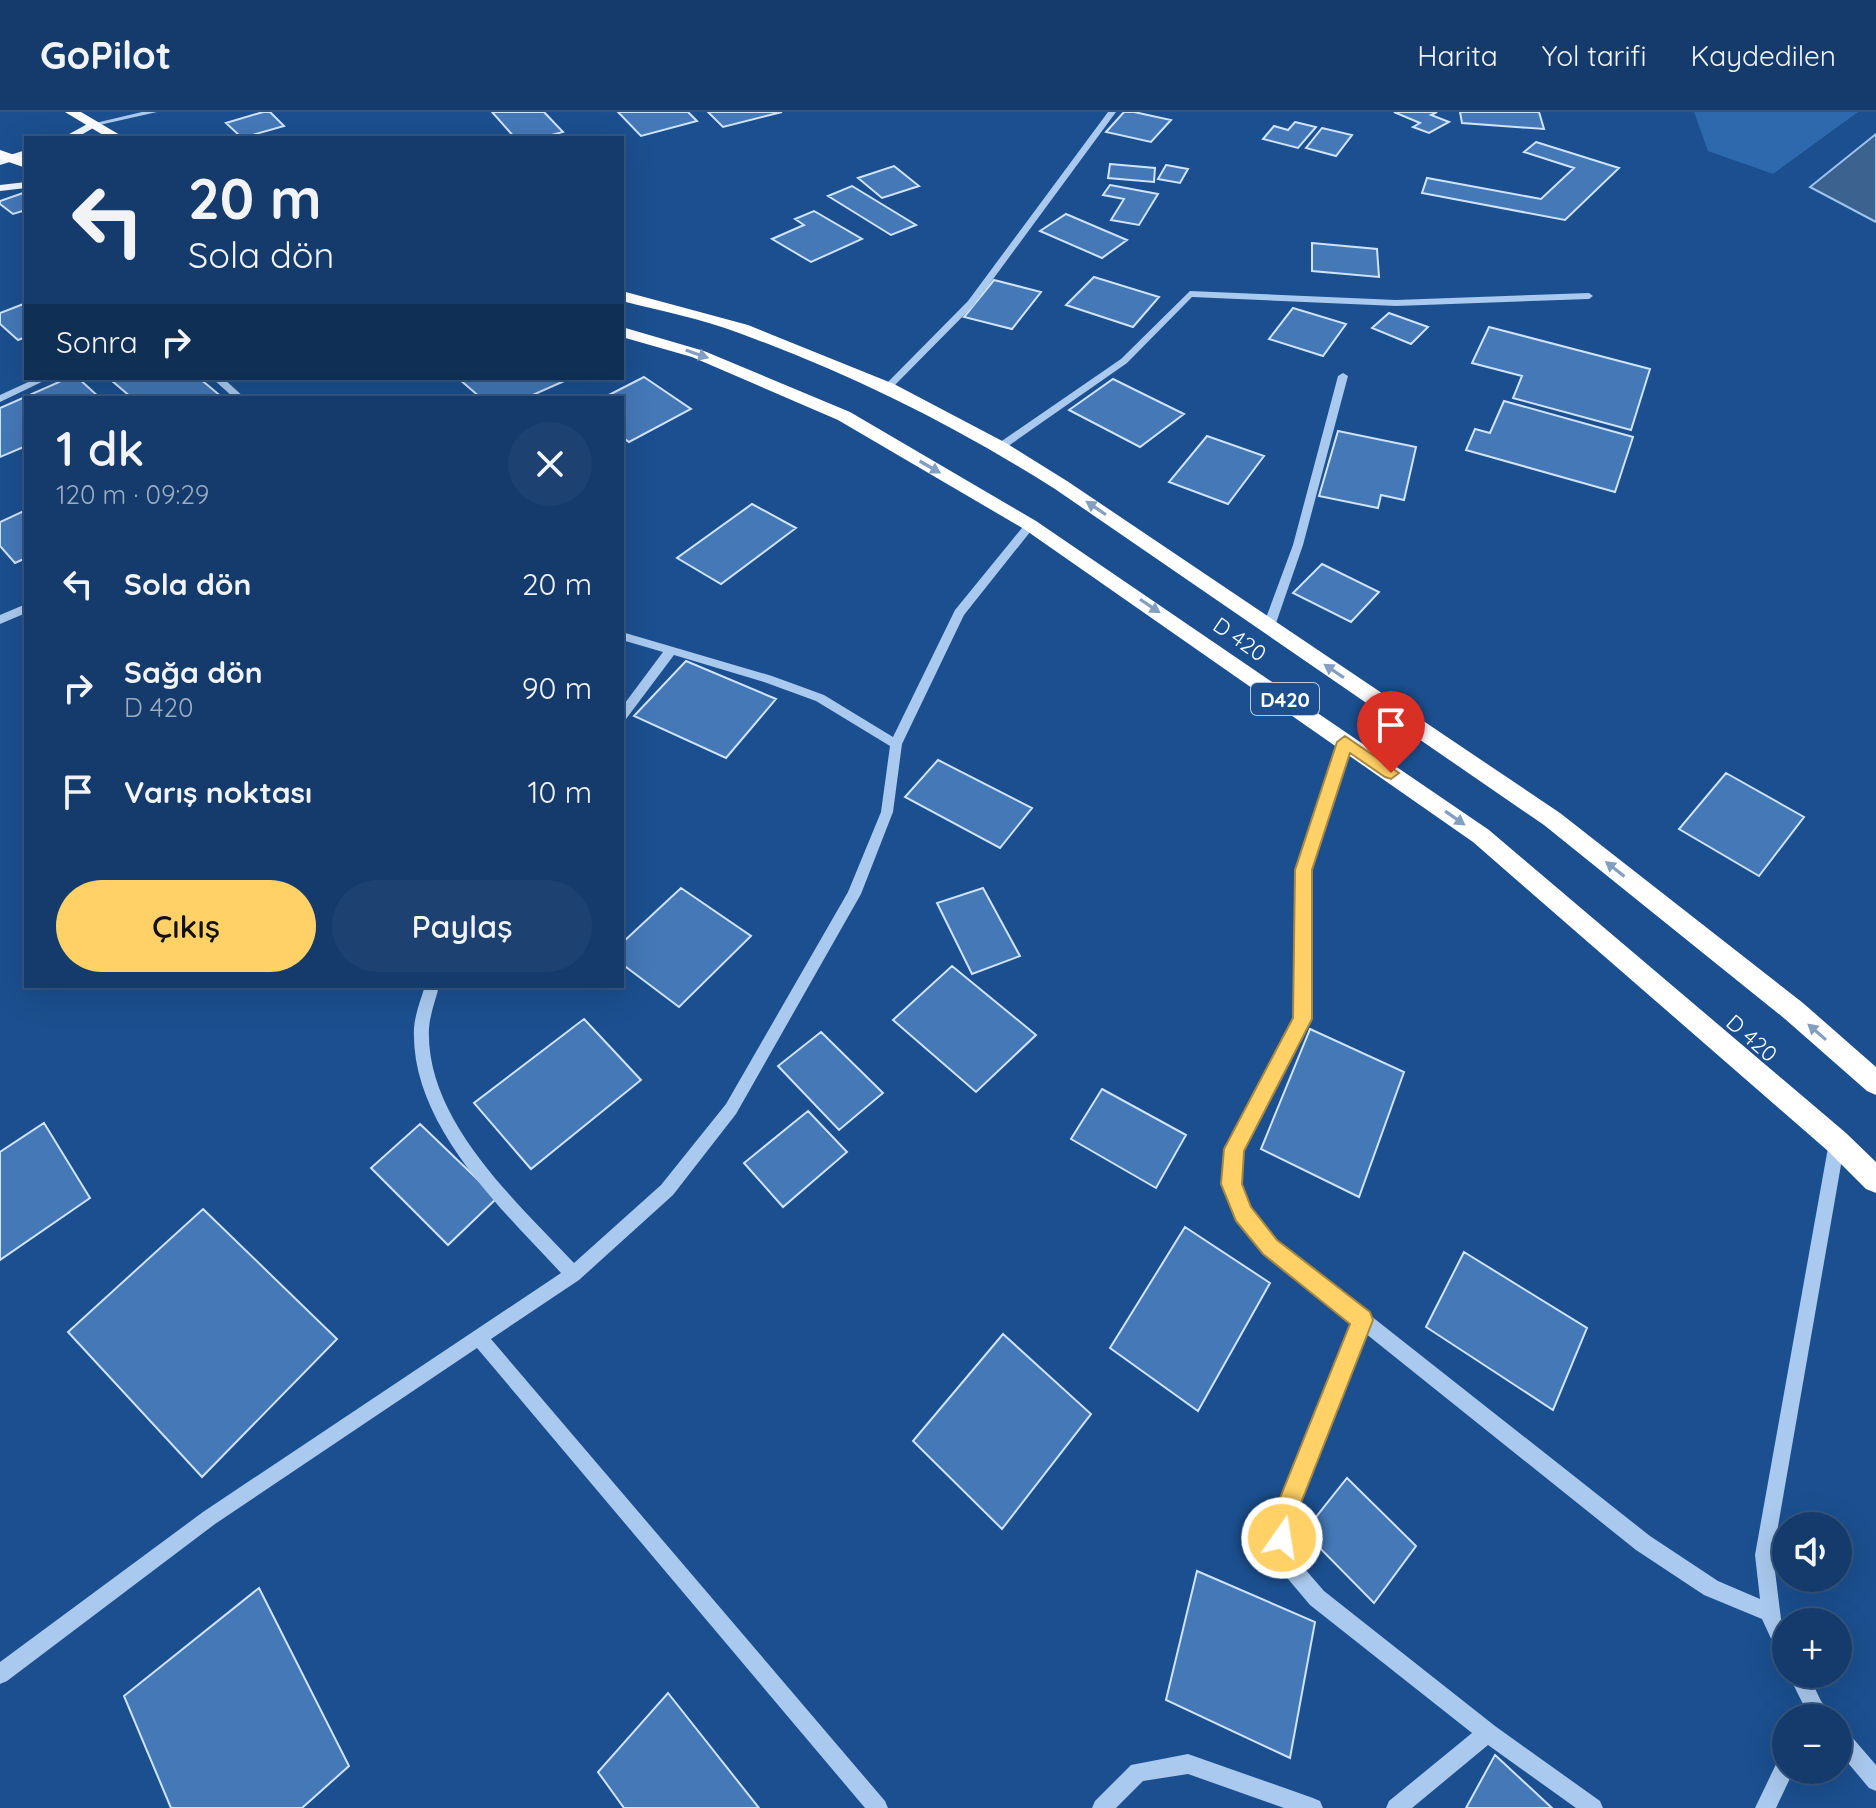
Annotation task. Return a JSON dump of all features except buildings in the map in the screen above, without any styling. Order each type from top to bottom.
[{"type":"highway","points":[[71,112],[115,136]]},
{"type":"highway","points":[[3,158],[24,163]]},
{"type":"highway","name":"D420","points":[[624,297],[742,328],[888,387],[1000,447],[1061,485],[1552,819],[1794,1011],[1876,1083]]},
{"type":"highway","name":"D 420","points":[[624,333],[698,354],[844,416],[1030,525],[1481,836],[1837,1142],[1876,1180]]},
{"type":"main road","points":[[71,136],[95,124]]},
{"type":"main road","points":[[3,158],[24,153]]},
{"type":"main road","points":[[0,188],[24,185]]},
{"type":"street","points":[[95,124],[153,112]]},
{"type":"street","points":[[888,387],[971,303],[1112,112]]},
{"type":"street","points":[[1000,447],[1124,361],[1190,294],[1396,303],[1589,296]]},
{"type":"street","points":[[1269,626],[1298,545],[1343,376]]},
{"type":"street","points":[[0,399],[41,380]]},
{"type":"street","points":[[219,380],[238,396]]},
{"type":"street","points":[[0,1674],[209,1518],[573,1274],[667,1190],[731,1109],[854,894],[887,812],[896,744],[959,613],[1030,525]]},
{"type":"street","points":[[0,620],[24,609]]},
{"type":"street","points":[[624,637],[768,679],[820,698],[896,744]]},
{"type":"street","points":[[624,713],[670,652]]},
{"type":"street","points":[[1345,742],[1304,870],[1302,1019],[1234,1149],[1232,1184],[1243,1214],[1270,1247],[1643,1543],[1711,1588],[1771,1613],[1764,1555],[1837,1142]]},
{"type":"street","points":[[431,988],[424,1005],[421,1055],[436,1105],[480,1171],[573,1274]]},
{"type":"street","points":[[1362,1320],[1288,1508],[1282,1538],[1290,1566],[1317,1598],[1488,1733],[1593,1808]]},
{"type":"street","points":[[479,1338],[878,1808]]},
{"type":"street","points":[[1396,1808],[1488,1733]]},
{"type":"street","points":[[1852,1753],[1876,1781]]},
{"type":"street","points":[[1102,1808],[1138,1772],[1188,1764],[1313,1808]]},
{"type":"street","points":[[1765,1808],[1777,1784]]},
{"type":"shaded area","points":[[1694,112],[1858,112],[1773,174],[1708,151]]},
{"type":"shaded area","points":[[1876,134],[1876,222],[1810,187]]},
{"type":"route","points":[[1282,1538],[1288,1508],[1362,1320],[1270,1247],[1243,1214],[1232,1184],[1234,1149],[1302,1019],[1304,870],[1345,742],[1391,773]]}]
